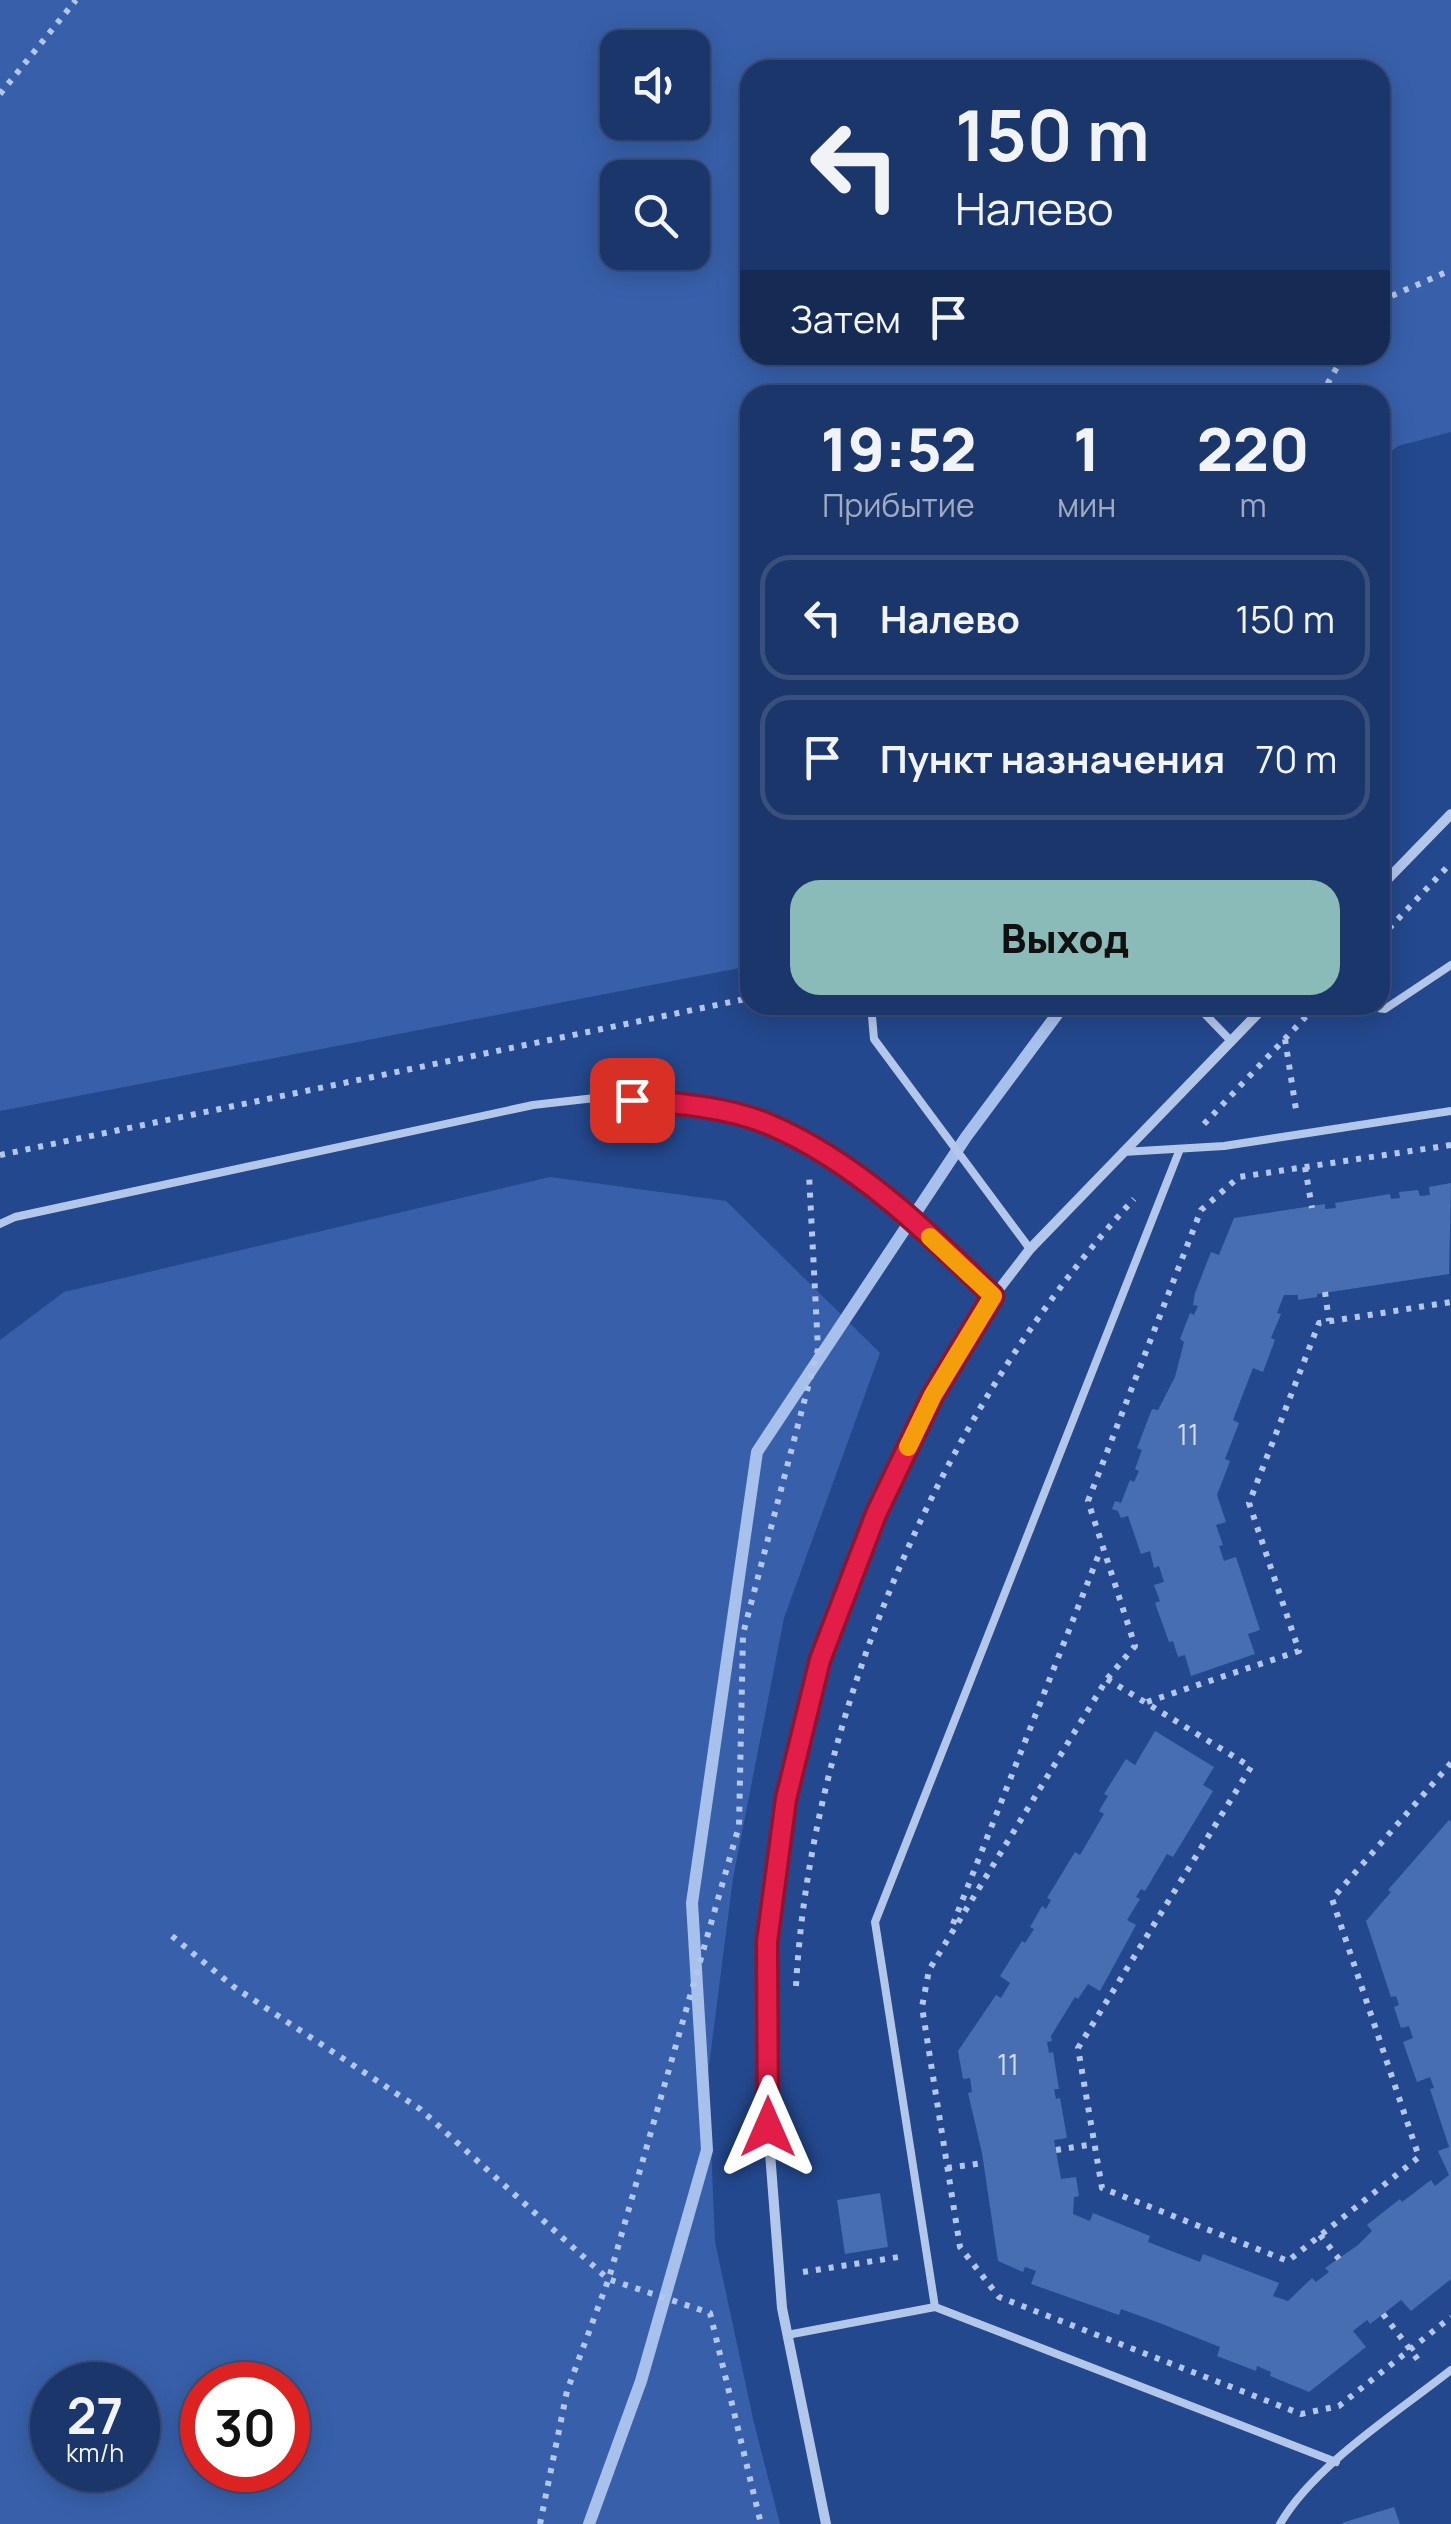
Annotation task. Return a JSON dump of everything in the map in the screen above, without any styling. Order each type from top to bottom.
[{"type":"street","points":[[1390,878],[1451,814]]},
{"type":"street","points":[[826,2524],[782,2308],[768,2127],[767,1942],[786,1799],[820,1660],[876,1514],[933,1395],[993,1296],[1030,1248],[1256,1015]]},
{"type":"lane","points":[[1390,1005],[1451,965]]},
{"type":"lane","points":[[872,1015],[874,1038],[1030,1248]]},
{"type":"lane","points":[[1206,1015],[1230,1042]]},
{"type":"lane","points":[[0,1224],[34,1213],[533,1105],[604,1097],[690,1104],[767,1124],[861,1180],[946,1250],[993,1296]]},
{"type":"lane","points":[[1123,1152],[1224,1146],[1451,1111]]},
{"type":"lane","points":[[935,2307],[875,1922],[1180,1148]]},
{"type":"lane","points":[[787,2335],[935,2307],[1336,2462]]},
{"type":"lane","points":[[1280,2524],[1288,2510],[1336,2462],[1451,2370]]},
{"type":"path","points":[[0,94],[76,0]]},
{"type":"path","points":[[1390,296],[1451,270]]},
{"type":"path","points":[[1390,928],[1451,864]]},
{"type":"path","points":[[0,1155],[740,1000]]},
{"type":"path","points":[[1180,1148],[1307,1015]]},
{"type":"path","points":[[1451,1145],[1239,1178],[1202,1210],[1088,1502],[1135,1646],[1107,1679],[929,1970],[922,2006],[960,2248],[999,2297],[1301,2414],[1339,2406],[1451,2317]]},
{"type":"path","points":[[540,2524],[566,2391],[608,2279],[739,1826],[743,1634],[818,1348],[807,1146]]},
{"type":"path","points":[[795,1994],[807,1888],[824,1801],[856,1684],[903,1559],[970,1426],[1023,1341],[1136,1197]]},
{"type":"path","points":[[1324,1292],[1329,1321]]},
{"type":"path","points":[[1146,1702],[1299,1651],[1249,1503],[1319,1323],[1451,1302]]},
{"type":"path","points":[[945,1943],[1102,1548]]},
{"type":"path","points":[[1107,1679],[1251,1767],[1078,2048],[1102,2188],[1288,2261],[1419,2158],[1332,1899],[1451,1763]]},
{"type":"path","points":[[172,1936],[234,1987],[420,2109],[608,2279],[710,2313],[762,2524]]},
{"type":"path","points":[[1056,2150],[1094,2144]]},
{"type":"path","points":[[948,2168],[983,2163]]},
{"type":"path","points":[[1320,2236],[1339,2259]]},
{"type":"path","points":[[803,2272],[960,2248]]},
{"type":"path","points":[[801,2257],[811,2330]]},
{"type":"path","points":[[1383,2314],[1436,2382]]},
{"type":"shaded area","points":[[0,0],[1451,0],[1451,432],[1398,446],[1390,452],[1390,385],[740,385],[740,968],[0,1111]]},
{"type":"shaded area","points":[[550,1177],[726,1201],[880,1353],[784,1618],[733,1878],[708,2073],[715,2242],[780,2524],[0,2524],[0,1340],[64,1292]]},
{"type":"building","points":[[1451,1183],[1449,1274],[1298,1300],[1298,1295],[1284,1295],[1271,1338],[1275,1340],[1263,1372],[1253,1368],[1233,1420],[1239,1423],[1217,1495],[1226,1522],[1216,1525],[1223,1545],[1219,1546],[1224,1561],[1236,1557],[1260,1630],[1248,1634],[1255,1654],[1191,1676],[1185,1655],[1178,1657],[1173,1641],[1169,1642],[1155,1603],[1160,1601],[1154,1585],[1164,1582],[1159,1566],[1154,1568],[1150,1551],[1141,1554],[1128,1516],[1121,1518],[1112,1509],[1115,1501],[1121,1503],[1130,1480],[1134,1482],[1139,1471],[1135,1469],[1142,1450],[1137,1448],[1152,1409],[1158,1410],[1175,1377],[1184,1342],[1180,1339],[1190,1313],[1194,1315],[1198,1306],[1193,1305],[1195,1293],[1211,1252],[1219,1255],[1234,1218],[1325,1204],[1325,1209],[1336,1208],[1335,1203],[1390,1194],[1391,1199],[1400,1198],[1399,1192],[1418,1190],[1420,1196],[1430,1195],[1429,1187]]},
{"type":"building","points":[[1155,1731],[1214,1767],[1203,1785],[1213,1791],[1173,1857],[1167,1854],[1145,1891],[1141,1889],[1136,1897],[1140,1899],[1127,1920],[1136,1925],[1100,1991],[1088,1984],[1078,1999],[1075,1997],[1051,2036],[1052,2041],[1047,2042],[1049,2053],[1053,2052],[1059,2089],[1054,2089],[1056,2099],[1060,2098],[1067,2138],[1054,2140],[1061,2179],[1076,2177],[1079,2196],[1074,2197],[1073,2214],[1090,2221],[1093,2213],[1150,2236],[1148,2242],[1200,2262],[1203,2254],[1279,2283],[1273,2296],[1288,2301],[1312,2278],[1316,2282],[1329,2272],[1325,2268],[1358,2245],[1372,2231],[1367,2225],[1400,2199],[1402,2202],[1431,2180],[1435,2186],[1449,2175],[1438,2151],[1449,2147],[1430,2089],[1434,2088],[1430,2077],[1417,2082],[1403,2042],[1413,2038],[1409,2026],[1401,2028],[1394,2007],[1399,2005],[1396,1996],[1391,1997],[1366,1921],[1391,1892],[1388,1890],[1451,1822],[1451,2279],[1411,2311],[1401,2300],[1370,2324],[1367,2320],[1353,2331],[1366,2347],[1309,2392],[1270,2376],[1271,2372],[1257,2366],[1256,2371],[1217,2356],[1220,2347],[1157,2322],[1121,2309],[1119,2315],[1031,2284],[1036,2271],[1025,2267],[1023,2272],[998,2261],[982,2153],[968,2093],[972,2092],[970,2078],[963,2079],[958,2051],[996,1995],[1001,1998],[1010,1983],[1000,1976],[1034,1929],[1030,1927],[1042,1906],[1046,1909],[1051,1900],[1047,1898],[1075,1852],[1080,1855],[1104,1814],[1099,1811],[1108,1796],[1104,1794],[1126,1759],[1135,1765]]},
{"type":"building","points":[[880,2193],[888,2247],[845,2254],[837,2200]]},
{"type":"building","points":[[1394,2507],[1400,2524],[1342,2523]]},
{"type":"waterway","points":[[589,2524],[641,2381],[707,2150],[692,1903],[757,1452],[966,1137],[1057,1015]]},
{"type":"slow traffic","points":[[908,1447],[933,1395],[993,1296],[930,1237]]},
{"type":"route","points":[[632,1100],[690,1104],[767,1124],[847,1168],[946,1250],[993,1296],[933,1395],[876,1514],[820,1660],[786,1799],[767,1942],[768,2127]]}]
